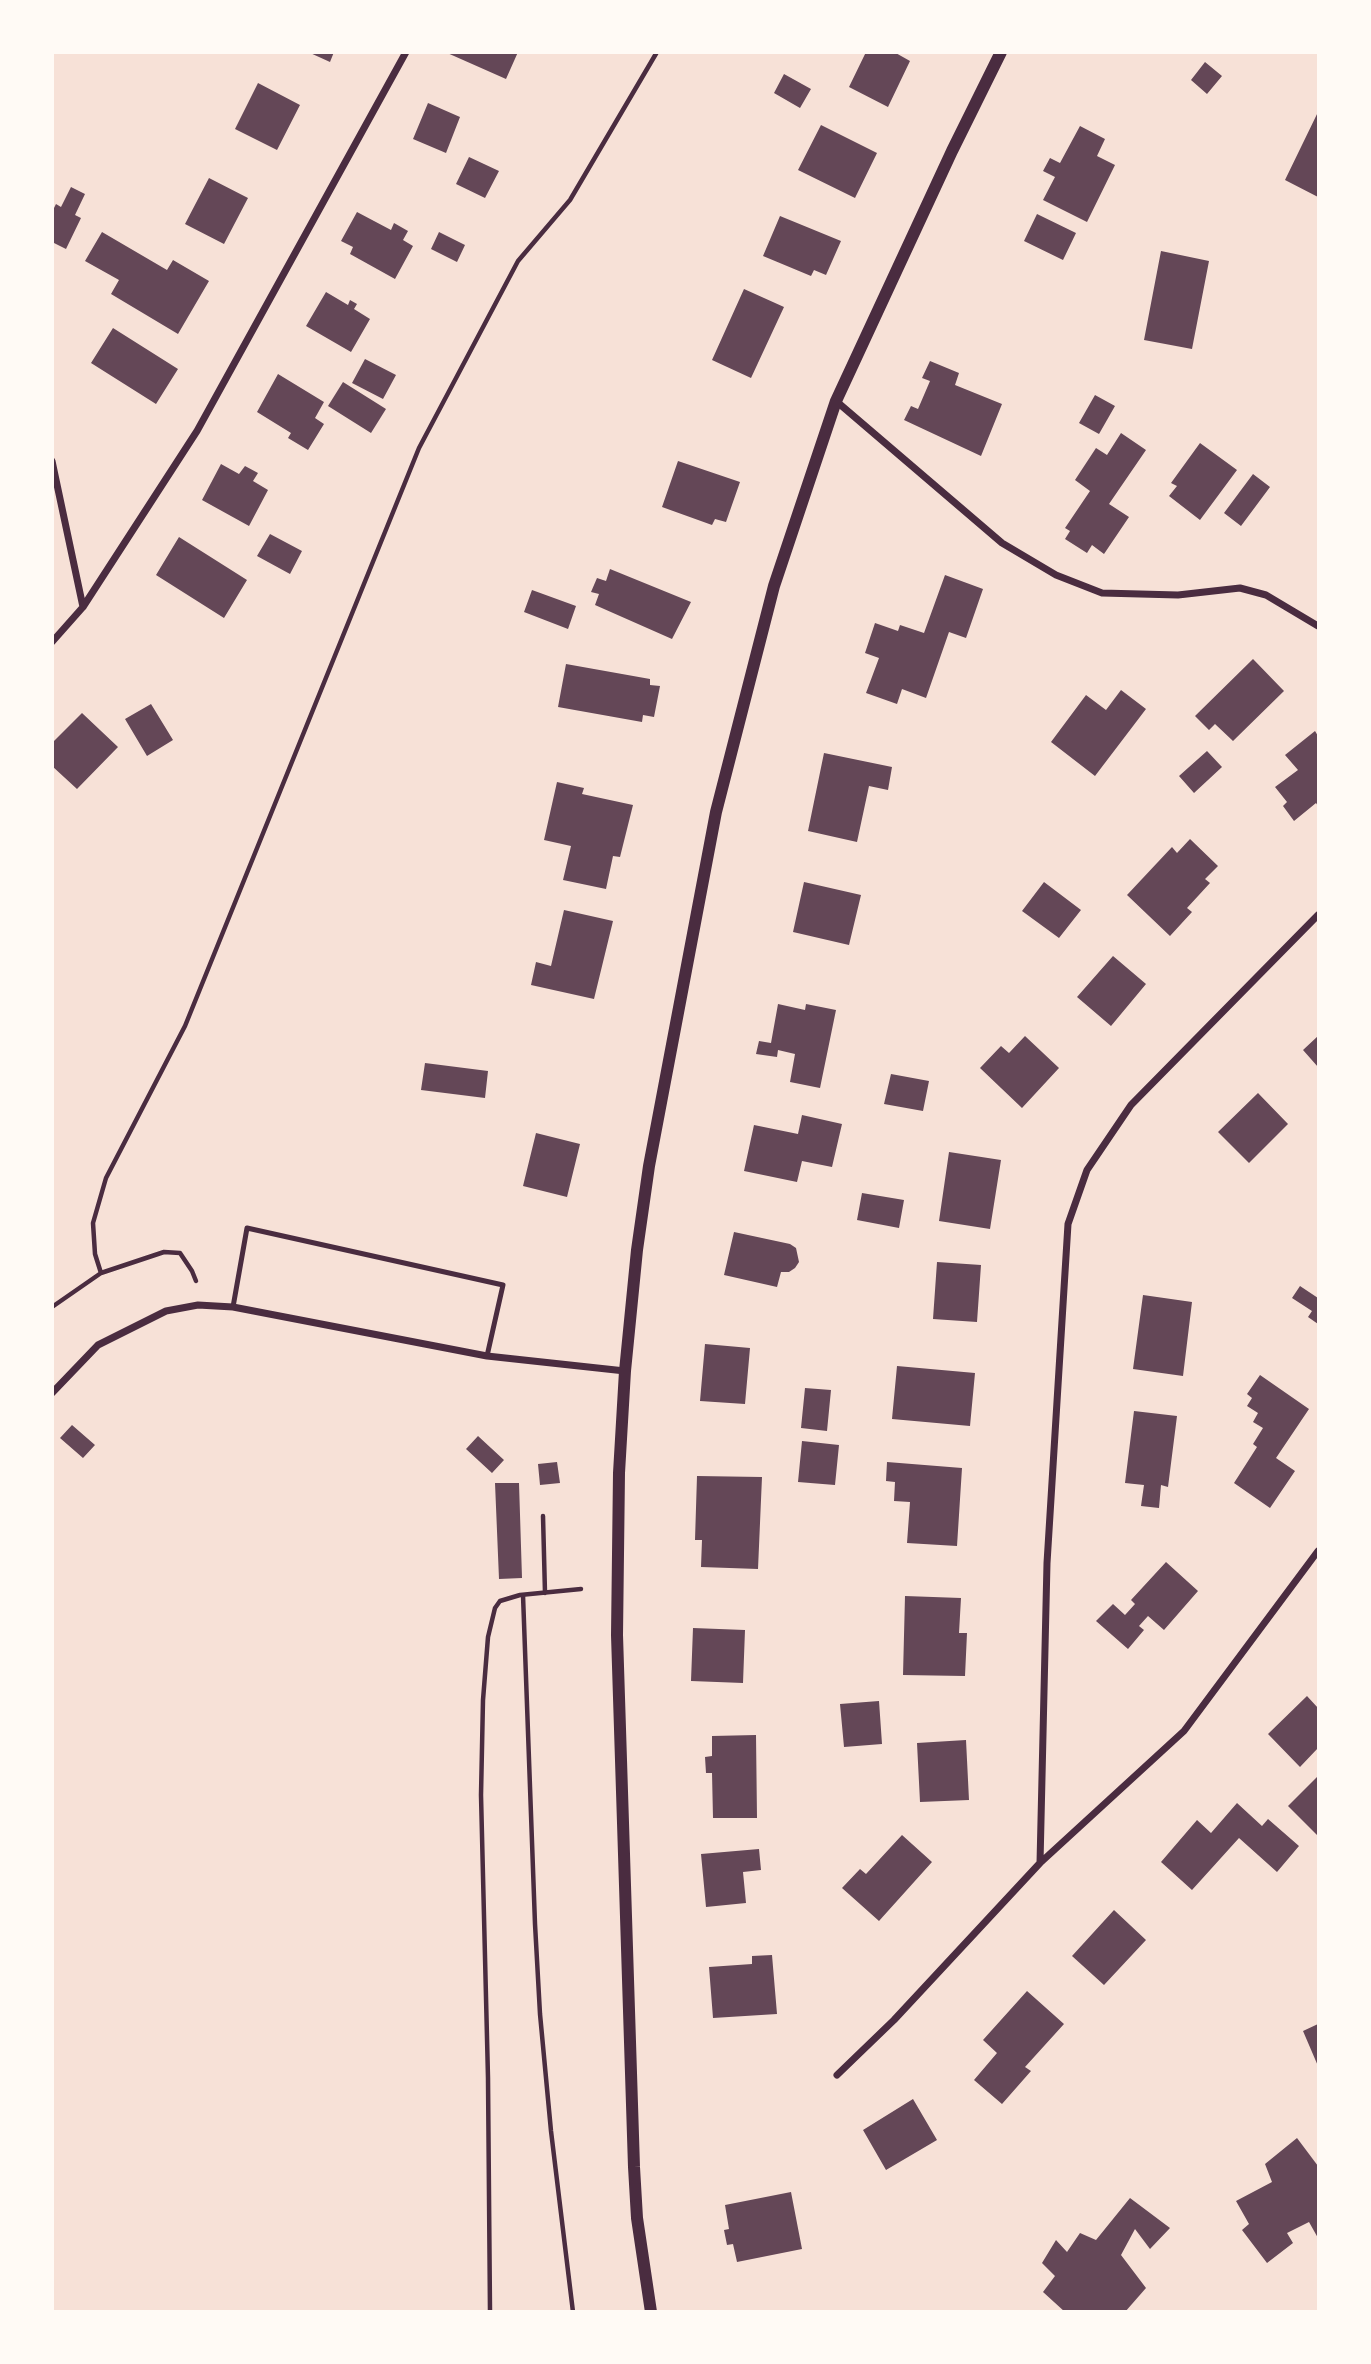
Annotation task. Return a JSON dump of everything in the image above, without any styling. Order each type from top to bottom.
[{"type":"street","points":[[52,642],[83,607],[197,431],[406,52]]},
{"type":"street","points":[[651,2312],[642,2266],[634,2168],[618,1718],[619,1473],[636,1251],[649,1166],[716,812],[774,586],[836,401],[952,151],[1002,52]]},
{"type":"street","points":[[836,401],[1002,543],[1056,575],[1102,593],[1178,595],[1240,588],[1266,595],[1318,626]]},
{"type":"street","points":[[52,461],[83,607]]},
{"type":"street","points":[[1040,1863],[1047,1563],[1068,1224],[1087,1170],[1131,1105],[1318,915]]},
{"type":"street","points":[[52,1393],[98,1345],[166,1311],[198,1306],[233,1307],[487,1356],[625,1371]]},
{"type":"street","points":[[837,2074],[894,2020],[1040,1863],[1184,1731],[1318,1551]]},
{"type":"lane","points":[[233,1307],[247,1228],[503,1284],[487,1356]]},
{"type":"path","points":[[101,1273],[95,1254],[93,1223],[106,1178],[185,1026],[419,448],[518,261],[570,200],[657,52]]},
{"type":"path","points":[[52,1307],[101,1273],[164,1252],[180,1253],[196,1281]]},
{"type":"path","points":[[543,1516],[545,1593]]},
{"type":"path","points":[[490,2312],[481,1795],[483,1700],[488,1637],[495,1608],[500,1601],[523,1595],[581,1589]]},
{"type":"path","points":[[523,1595],[540,2014],[573,2312]]},
{"type":"building","points":[[308,52],[334,52],[330,62]]},
{"type":"building","points":[[445,52],[518,52],[506,79]]},
{"type":"building","points":[[866,52],[894,52],[910,61],[888,107],[849,87]]},
{"type":"building","points":[[1205,62],[1222,76],[1207,94],[1191,80]]},
{"type":"building","points":[[784,74],[811,89],[800,108],[774,93]]},
{"type":"building","points":[[258,83],[300,105],[277,150],[235,129]]},
{"type":"building","points":[[428,103],[460,117],[446,153],[413,139]]},
{"type":"building","points":[[1318,112],[1318,197],[1285,180]]},
{"type":"building","points":[[821,125],[877,153],[855,198],[798,170]]},
{"type":"building","points":[[1080,126],[1105,139],[1097,156],[1115,165],[1087,222],[1043,200],[1055,177],[1043,171],[1050,158],[1060,163]]},
{"type":"building","points":[[469,157],[499,171],[485,198],[456,184]]},
{"type":"building","points":[[209,178],[248,198],[224,244],[185,224]]},
{"type":"building","points":[[71,187],[85,194],[75,215],[81,218],[66,249],[52,242],[52,212],[56,204],[61,207]]},
{"type":"building","points":[[357,212],[391,230],[394,223],[408,231],[403,240],[413,246],[395,279],[350,254],[353,247],[341,241]]},
{"type":"building","points":[[1037,214],[1076,233],[1063,260],[1024,241]]},
{"type":"building","points":[[780,216],[841,241],[826,275],[814,270],[811,276],[763,256]]},
{"type":"building","points":[[102,232],[167,270],[173,260],[209,281],[178,334],[111,294],[119,280],[85,261]]},
{"type":"building","points":[[439,232],[465,245],[457,262],[431,249]]},
{"type":"building","points":[[1161,251],[1209,261],[1192,349],[1144,340]]},
{"type":"building","points":[[744,289],[784,307],[751,378],[712,360]]},
{"type":"building","points":[[326,292],[348,305],[350,300],[357,304],[354,309],[370,319],[351,352],[306,326]]},
{"type":"building","points":[[113,328],[178,369],[156,404],[91,363]]},
{"type":"building","points":[[365,359],[396,375],[383,399],[352,383]]},
{"type":"building","points":[[930,361],[959,373],[955,385],[1002,404],[981,456],[904,420],[911,406],[918,409],[930,381],[922,378]]},
{"type":"building","points":[[278,374],[324,402],[315,418],[324,424],[308,450],[288,438],[291,433],[257,412]]},
{"type":"building","points":[[343,382],[386,409],[371,433],[328,406]]},
{"type":"building","points":[[1095,395],[1115,406],[1099,434],[1079,423]]},
{"type":"building","points":[[1121,433],[1146,450],[1109,504],[1129,517],[1104,554],[1092,545],[1087,553],[1065,539],[1070,531],[1065,528],[1090,491],[1075,480],[1096,448],[1107,455]]},
{"type":"building","points":[[1200,443],[1237,470],[1200,520],[1169,496],[1177,486],[1171,483]]},
{"type":"building","points":[[678,461],[740,482],[726,522],[715,519],[712,525],[662,507]]},
{"type":"building","points":[[221,464],[239,474],[245,466],[258,473],[253,481],[268,490],[249,526],[202,500]]},
{"type":"building","points":[[1253,474],[1270,487],[1241,526],[1224,513]]},
{"type":"building","points":[[270,534],[302,551],[290,574],[257,556]]},
{"type":"building","points":[[179,537],[247,580],[224,618],[156,575]]},
{"type":"building","points":[[610,569],[691,602],[672,639],[595,605],[599,594],[591,592],[597,578],[606,581]]},
{"type":"building","points":[[945,575],[983,589],[966,638],[949,632],[926,698],[902,689],[897,704],[866,693],[879,658],[865,653],[875,623],[898,631],[900,625],[924,633]]},
{"type":"building","points":[[532,590],[576,606],[568,629],[524,612]]},
{"type":"building","points":[[1253,659],[1284,691],[1233,741],[1215,724],[1209,730],[1195,716]]},
{"type":"building","points":[[566,664],[650,679],[650,685],[660,686],[654,717],[643,715],[642,722],[558,707]]},
{"type":"building","points":[[1121,690],[1146,709],[1095,776],[1051,742],[1086,695],[1106,710]]},
{"type":"building","points":[[151,704],[173,740],[147,756],[125,719]]},
{"type":"building","points":[[82,713],[118,747],[77,789],[52,766],[52,743]]},
{"type":"building","points":[[1315,731],[1318,736],[1318,806],[1316,803],[1294,821],[1283,806],[1287,802],[1275,787],[1298,770],[1285,755]]},
{"type":"building","points":[[1207,751],[1222,767],[1194,793],[1179,776]]},
{"type":"building","points":[[824,753],[892,767],[888,790],[869,786],[857,842],[808,831]]},
{"type":"building","points":[[557,782],[584,788],[582,794],[633,805],[620,857],[613,856],[606,889],[563,880],[571,846],[544,840]]},
{"type":"building","points":[[1190,839],[1218,866],[1205,879],[1210,883],[1187,908],[1192,912],[1170,936],[1127,895],[1172,847],[1177,853]]},
{"type":"building","points":[[804,882],[861,895],[849,945],[793,932]]},
{"type":"building","points":[[1044,882],[1081,910],[1059,938],[1022,911]]},
{"type":"building","points":[[564,910],[613,921],[594,999],[531,985],[536,962],[551,966]]},
{"type":"building","points":[[1113,956],[1146,984],[1111,1026],[1077,997]]},
{"type":"building","points":[[778,1004],[805,1010],[806,1004],[836,1010],[820,1088],[790,1082],[795,1054],[778,1050],[777,1057],[756,1054],[759,1041],[771,1043]]},
{"type":"building","points":[[1025,1036],[1059,1068],[1022,1108],[980,1068],[1001,1046],[1009,1053]]},
{"type":"building","points":[[1318,1036],[1318,1067],[1303,1050]]},
{"type":"building","points":[[425,1063],[488,1071],[485,1098],[421,1090]]},
{"type":"building","points":[[891,1074],[929,1081],[923,1111],[884,1104]]},
{"type":"building","points":[[1258,1093],[1288,1124],[1249,1163],[1218,1132]]},
{"type":"building","points":[[802,1115],[842,1124],[832,1167],[802,1161],[797,1182],[744,1171],[754,1125],[798,1134]]},
{"type":"building","points":[[536,1133],[580,1144],[567,1197],[523,1186]]},
{"type":"building","points":[[949,1152],[1001,1160],[990,1229],[939,1221]]},
{"type":"building","points":[[862,1193],[904,1200],[899,1228],[857,1220]]},
{"type":"building","points":[[734,1232],[790,1244],[796,1248],[799,1262],[789,1272],[781,1272],[777,1287],[724,1275]]},
{"type":"building","points":[[937,1262],[981,1265],[977,1322],[933,1319]]},
{"type":"building","points":[[1300,1286],[1318,1298],[1318,1324],[1308,1317],[1312,1311],[1292,1298]]},
{"type":"building","points":[[1143,1295],[1192,1302],[1183,1376],[1133,1369]]},
{"type":"building","points":[[705,1344],[750,1348],[745,1404],[700,1401]]},
{"type":"building","points":[[897,1366],[975,1373],[970,1426],[892,1419]]},
{"type":"building","points":[[1260,1375],[1309,1409],[1276,1458],[1295,1471],[1270,1508],[1234,1483],[1257,1447],[1253,1444],[1263,1428],[1253,1422],[1258,1413],[1247,1406],[1252,1398],[1247,1394]]},
{"type":"building","points":[[805,1388],[831,1390],[827,1431],[801,1428]]},
{"type":"building","points":[[1134,1411],[1177,1416],[1168,1487],[1161,1485],[1159,1508],[1141,1506],[1144,1485],[1125,1483]]},
{"type":"building","points":[[72,1425],[95,1445],[83,1458],[60,1438]]},
{"type":"building","points":[[478,1436],[504,1460],[492,1473],[466,1449]]},
{"type":"building","points":[[802,1441],[839,1445],[835,1485],[798,1482]]},
{"type":"building","points":[[557,1462],[560,1483],[540,1485],[538,1464]]},
{"type":"building","points":[[887,1462],[962,1468],[957,1546],[907,1543],[910,1502],[894,1501],[895,1482],[886,1481]]},
{"type":"building","points":[[697,1476],[762,1477],[758,1569],[701,1567],[702,1540],[695,1540]]},
{"type":"building","points":[[495,1483],[519,1483],[522,1578],[499,1579]]},
{"type":"building","points":[[1166,1562],[1198,1591],[1164,1630],[1148,1616],[1139,1626],[1144,1630],[1128,1649],[1096,1621],[1113,1604],[1125,1615],[1135,1604],[1131,1600]]},
{"type":"building","points":[[905,1596],[961,1598],[959,1633],[967,1633],[965,1676],[903,1675]]},
{"type":"building","points":[[693,1628],[745,1630],[743,1683],[691,1681]]},
{"type":"building","points":[[1307,1696],[1318,1708],[1318,1748],[1300,1767],[1268,1734]]},
{"type":"building","points":[[879,1701],[882,1744],[844,1747],[840,1704]]},
{"type":"building","points":[[756,1735],[757,1818],[713,1818],[712,1773],[706,1773],[705,1757],[712,1756],[712,1736]]},
{"type":"building","points":[[966,1740],[969,1800],[920,1802],[917,1743]]},
{"type":"building","points":[[1317,1777],[1318,1833],[1317,1835],[1288,1806]]},
{"type":"building","points":[[1237,1803],[1262,1826],[1268,1819],[1299,1846],[1277,1872],[1239,1838],[1192,1890],[1161,1862],[1197,1820],[1211,1833]]},
{"type":"building","points":[[902,1835],[932,1862],[879,1921],[842,1888],[860,1869],[866,1874]]},
{"type":"building","points":[[759,1849],[761,1870],[743,1872],[746,1903],[706,1907],[701,1854]]},
{"type":"building","points":[[1114,1910],[1146,1940],[1104,1985],[1072,1956]]},
{"type":"building","points":[[772,1955],[777,2014],[713,2018],[709,1967],[752,1964],[752,1956]]},
{"type":"building","points":[[1027,1991],[1064,2024],[1025,2067],[1031,2071],[1002,2104],[974,2080],[997,2053],[983,2040]]},
{"type":"building","points":[[1318,2024],[1318,2066],[1303,2031]]},
{"type":"building","points":[[913,2099],[937,2140],[886,2170],[863,2130]]},
{"type":"building","points":[[1297,2138],[1318,2166],[1318,2238],[1309,2222],[1287,2233],[1293,2243],[1267,2263],[1242,2230],[1249,2224],[1236,2201],[1272,2182],[1265,2164]]},
{"type":"building","points":[[791,2192],[802,2249],[737,2262],[733,2244],[727,2245],[724,2230],[729,2229],[725,2205]]},
{"type":"building","points":[[1130,2198],[1170,2228],[1150,2249],[1135,2229],[1121,2255],[1146,2288],[1125,2312],[1065,2312],[1043,2292],[1055,2276],[1042,2263],[1056,2240],[1067,2252],[1080,2233],[1096,2240]]}]
